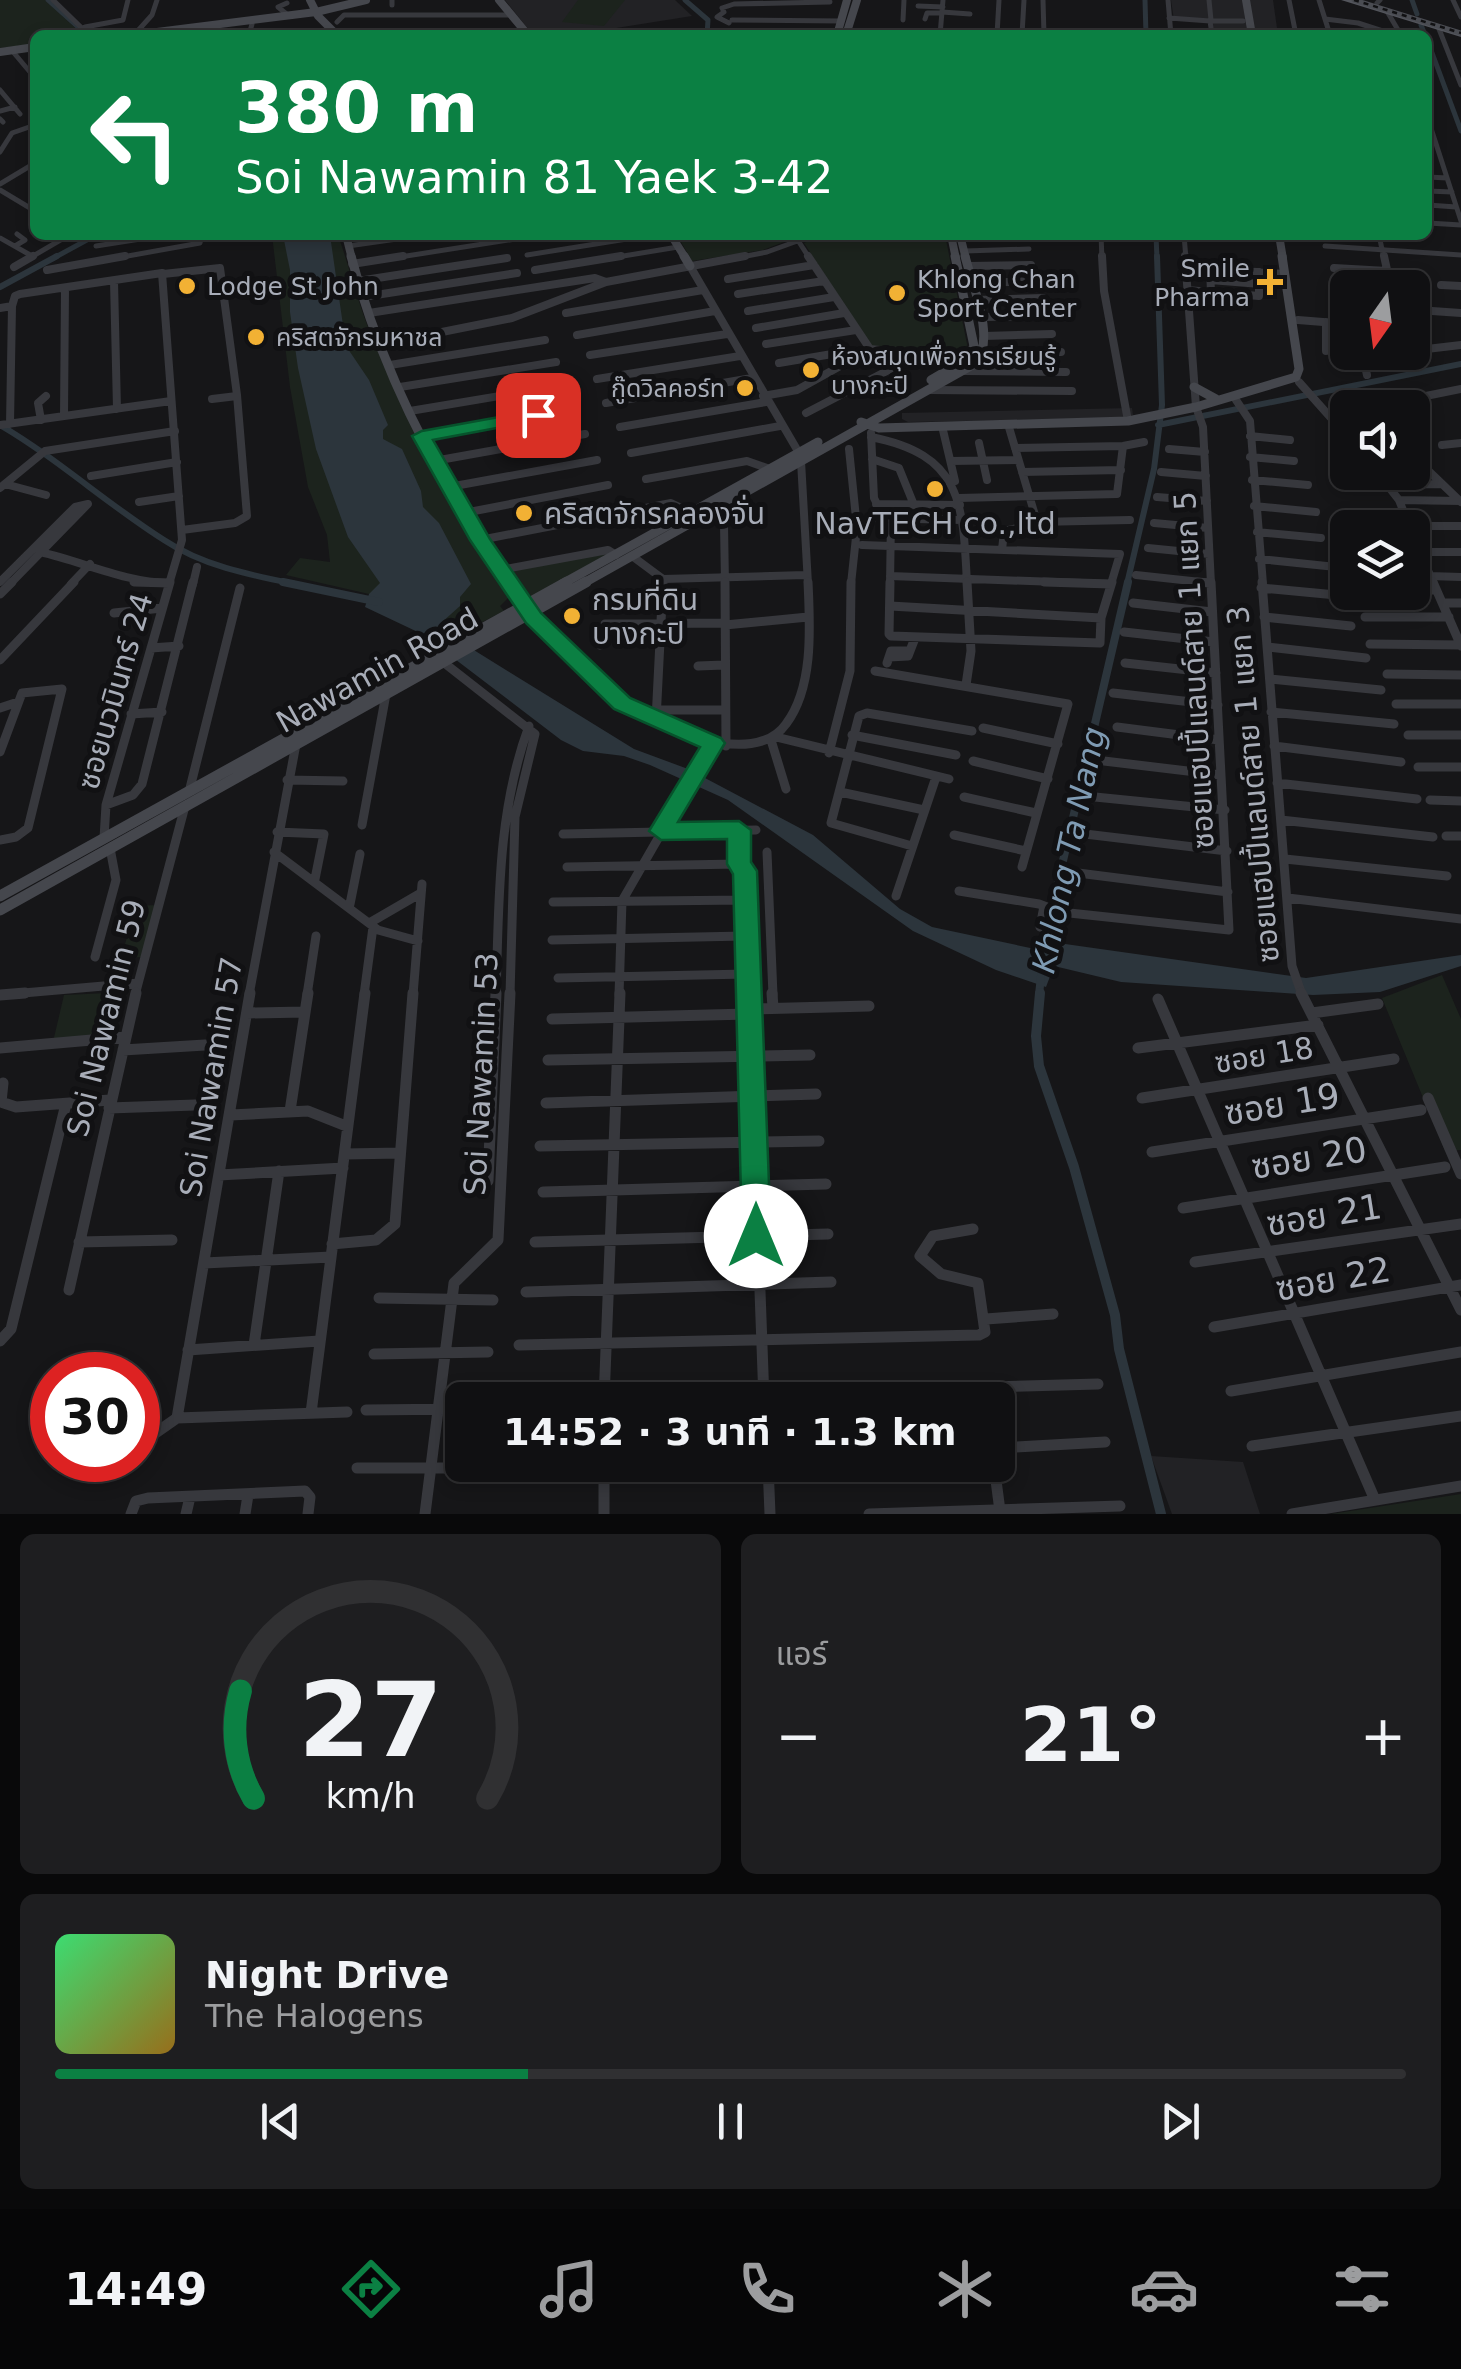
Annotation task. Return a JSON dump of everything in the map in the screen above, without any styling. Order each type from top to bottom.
[{"type":"main road","points":[[317,7],[366,0]]},
{"type":"main road","points":[[222,30],[291,17],[317,7],[377,0]]},
{"type":"main road","points":[[499,0],[524,30]]},
{"type":"main road","points":[[839,30],[847,0]]},
{"type":"main road","points":[[848,30],[857,0]]},
{"type":"main road","points":[[1243,0],[1246,30]]},
{"type":"main road","points":[[1243,0],[1247,30]]},
{"type":"main road","points":[[1348,0],[1391,17],[1409,17]]},
{"type":"main road","points":[[1348,0],[1461,33]]},
{"type":"main road","points":[[1371,1],[1435,27]]},
{"type":"main road","points":[[1371,1],[1461,33]]},
{"type":"main road","points":[[317,7],[337,30]]},
{"type":"main road","points":[[317,7],[337,30]]},
{"type":"main road","points":[[164,30],[291,17],[333,26]]},
{"type":"main road","points":[[0,53],[30,50]]},
{"type":"main road","points":[[0,53],[30,50]]},
{"type":"main road","points":[[347,240],[369,313],[434,461],[480,540],[528,609]]},
{"type":"main road","points":[[674,240],[690,266]]},
{"type":"main road","points":[[958,240],[974,346],[967,359]]},
{"type":"main road","points":[[959,240],[980,317],[984,353]]},
{"type":"main road","points":[[1282,240],[1300,369],[1297,380]]},
{"type":"main road","points":[[867,426],[1128,421],[1199,407],[1297,380],[1307,368],[1290,288]]},
{"type":"main road","name":"Nawamin Road","points":[[867,426],[964,370],[984,353]]},
{"type":"main road","name":"Nawamin Road","points":[[528,609],[770,469],[867,426],[967,359]]},
{"type":"main road","points":[[1194,386],[1200,393],[1219,399]]},
{"type":"main road","points":[[1199,407],[1234,398]]},
{"type":"main road","points":[[893,408],[894,416],[907,425]]},
{"type":"main road","name":"Nawamin Road","points":[[0,896],[185,806],[386,694],[467,643],[632,556],[800,457]]},
{"type":"main road","name":"Nawamin Road","points":[[0,910],[189,792],[445,657]]},
{"type":"street","points":[[53,0],[86,30],[123,20],[128,0]]},
{"type":"street","points":[[138,30],[152,16],[157,0]]},
{"type":"street","points":[[903,20],[904,0]]},
{"type":"street","points":[[997,30],[999,0]]},
{"type":"street","points":[[1022,30],[1024,0]]},
{"type":"street","points":[[1043,0],[1044,30]]},
{"type":"street","points":[[1168,0],[1170,30]]},
{"type":"street","points":[[1209,0],[1211,30]]},
{"type":"street","points":[[1289,0],[1295,30]]},
{"type":"street","points":[[1319,0],[1328,30]]},
{"type":"street","points":[[1453,0],[1461,18]]},
{"type":"street","points":[[830,3],[735,2],[722,8],[724,12],[717,16],[731,22],[842,21]]},
{"type":"street","points":[[732,30],[735,2]]},
{"type":"street","points":[[287,3],[278,8],[291,17]]},
{"type":"street","points":[[918,6],[970,14]]},
{"type":"street","points":[[926,20],[927,12],[942,8]]},
{"type":"street","points":[[403,14],[401,21],[408,26]]},
{"type":"street","points":[[333,26],[344,15],[511,15]]},
{"type":"street","points":[[1391,17],[1396,30]]},
{"type":"street","points":[[1169,18],[1243,22]]},
{"type":"street","points":[[1325,20],[1381,30]]},
{"type":"street","points":[[250,30],[252,24]]},
{"type":"street","points":[[1435,27],[1461,85]]},
{"type":"street","points":[[14,53],[30,72]]},
{"type":"street","points":[[0,90],[18,110]]},
{"type":"street","points":[[0,111],[18,110]]},
{"type":"street","points":[[0,152],[10,135],[30,127]]},
{"type":"street","points":[[1432,144],[1441,158],[1461,223],[1432,223]]},
{"type":"street","points":[[1432,157],[1441,158]]},
{"type":"street","points":[[30,167],[0,188],[30,208]]},
{"type":"street","points":[[1432,177],[1448,178]]},
{"type":"street","points":[[1432,191],[1452,192]]},
{"type":"street","points":[[1432,205],[1456,207]]},
{"type":"street","points":[[15,246],[25,240],[17,234]]},
{"type":"street","points":[[0,238],[32,256]]},
{"type":"street","points":[[14,268],[60,240]]},
{"type":"street","points":[[96,246],[134,240]]},
{"type":"street","points":[[47,270],[201,240]]},
{"type":"street","points":[[348,246],[390,240]]},
{"type":"street","points":[[352,264],[508,240]]},
{"type":"street","points":[[527,255],[621,240]]},
{"type":"street","points":[[382,344],[512,318],[606,282],[767,252],[803,240]]},
{"type":"street","points":[[1102,240],[1104,291],[1128,421]]},
{"type":"street","name":"ซอยแฮปปี้แลนด์สาย 1 แยก 5","points":[[1051,909],[1228,932],[1206,476],[1202,420],[1194,386],[1184,240]]},
{"type":"street","points":[[1380,240],[1387,270]]},
{"type":"street","points":[[799,242],[870,349]]},
{"type":"street","points":[[1325,246],[1461,255]]},
{"type":"street","points":[[535,270],[678,247]]},
{"type":"street","points":[[964,251],[1029,250]]},
{"type":"street","points":[[358,280],[508,258]]},
{"type":"street","points":[[728,279],[814,265]]},
{"type":"street","points":[[968,266],[1031,265]]},
{"type":"street","points":[[690,266],[800,457],[808,617],[806,674],[795,710],[774,738]]},
{"type":"street","points":[[170,401],[5,425],[14,356],[12,305],[17,294],[220,268],[237,396],[247,516],[235,523],[182,530]]},
{"type":"street","points":[[1334,268],[1369,270]]},
{"type":"street","points":[[1211,292],[1210,269],[1289,274]]},
{"type":"street","points":[[1187,290],[1259,296],[1259,272]]},
{"type":"street","points":[[363,297],[517,273]]},
{"type":"street","points":[[162,274],[170,344],[180,547]]},
{"type":"street","points":[[369,313],[595,278],[606,282]]},
{"type":"street","points":[[114,280],[117,409]]},
{"type":"street","points":[[1210,280],[1260,284]]},
{"type":"street","points":[[738,294],[824,281]]},
{"type":"street","points":[[972,283],[1038,281]]},
{"type":"street","points":[[1441,285],[1461,286]]},
{"type":"street","points":[[64,416],[65,288]]},
{"type":"street","points":[[566,313],[703,290]]},
{"type":"street","points":[[748,311],[834,297]]},
{"type":"street","points":[[976,300],[1043,298]]},
{"type":"street","points":[[0,299],[12,305]]},
{"type":"street","points":[[0,308],[12,305]]},
{"type":"street","points":[[577,335],[715,311]]},
{"type":"street","points":[[1432,311],[1461,313]]},
{"type":"street","points":[[756,328],[844,312]]},
{"type":"street","points":[[980,317],[1048,316]]},
{"type":"street","points":[[1298,320],[1330,322]]},
{"type":"street","points":[[1326,322],[1326,351]]},
{"type":"street","points":[[766,344],[856,330]]},
{"type":"street","points":[[0,334],[15,332]]},
{"type":"street","points":[[590,356],[727,334]]},
{"type":"street","points":[[984,336],[1052,334]]},
{"type":"street","points":[[390,366],[545,340]]},
{"type":"street","points":[[1430,350],[1461,345]]},
{"type":"street","points":[[620,427],[798,390],[870,349],[967,359]]},
{"type":"street","points":[[806,413],[908,360],[912,352]]},
{"type":"street","points":[[984,353],[1061,352]]},
{"type":"street","points":[[779,363],[838,353],[860,355]]},
{"type":"street","points":[[0,358],[14,356]]},
{"type":"street","points":[[597,379],[740,356]]},
{"type":"street","points":[[400,388],[556,362]]},
{"type":"street","points":[[964,370],[1066,372]]},
{"type":"street","points":[[1366,370],[1367,375]]},
{"type":"street","points":[[606,402],[752,378]]},
{"type":"street","points":[[1297,380],[1330,417]]},
{"type":"street","points":[[410,412],[566,385]]},
{"type":"street","points":[[0,387],[12,386]]},
{"type":"street","points":[[928,390],[1072,391]]},
{"type":"street","points":[[1430,397],[1460,392]]},
{"type":"street","points":[[40,420],[38,403],[46,396]]},
{"type":"street","points":[[212,399],[237,396]]},
{"type":"street","name":"ซอยแฮปปี้แลนด์สาย 1 แยก 3","points":[[1234,398],[1248,415],[1292,966],[1312,1015],[1420,1228],[1455,1286],[1461,1310]]},
{"type":"street","points":[[422,436],[577,408]]},
{"type":"street","points":[[1008,424],[1037,522],[1130,520]]},
{"type":"street","points":[[631,452],[780,426]]},
{"type":"street","points":[[862,546],[890,547],[965,548],[1120,554],[1101,618],[1100,643],[1095,646],[890,636],[890,547],[888,518],[876,504],[867,426]]},
{"type":"street","points":[[867,426],[925,451],[958,497]]},
{"type":"street","points":[[942,426],[965,548],[972,640],[966,685]]},
{"type":"street","points":[[2,486],[44,452],[175,431]]},
{"type":"street","points":[[434,461],[585,434]]},
{"type":"street","points":[[1250,436],[1290,440]]},
{"type":"street","points":[[1015,448],[1123,446],[1144,442]]},
{"type":"street","points":[[980,443],[987,480]]},
{"type":"street","points":[[1442,445],[1461,443]]},
{"type":"street","points":[[876,504],[916,505],[958,497],[1117,494],[1123,446]]},
{"type":"street","points":[[828,753],[850,671],[851,555],[857,528],[849,449]]},
{"type":"street","points":[[1170,449],[1204,452]]},
{"type":"street","points":[[1250,456],[1294,461]]},
{"type":"street","points":[[872,459],[899,468],[916,505],[918,519]]},
{"type":"street","points":[[449,487],[596,460]]},
{"type":"street","points":[[951,462],[1018,460]]},
{"type":"street","points":[[646,479],[747,461],[770,469]]},
{"type":"street","points":[[91,476],[177,462]]},
{"type":"street","points":[[1022,472],[1120,470]]},
{"type":"street","points":[[1161,472],[1206,476]]},
{"type":"street","points":[[1430,474],[1460,502]]},
{"type":"street","points":[[1252,480],[1308,486]]},
{"type":"street","points":[[1430,484],[1440,484]]},
{"type":"street","points":[[464,514],[608,485]]},
{"type":"street","points":[[2,486],[46,495]]},
{"type":"street","points":[[1393,490],[1404,510]]},
{"type":"street","points":[[139,502],[179,496]]},
{"type":"street","points":[[1157,497],[1207,501]]},
{"type":"street","points":[[1400,500],[1460,502]]},
{"type":"street","points":[[0,582],[37,551],[88,504],[79,503],[37,551],[0,594]]},
{"type":"street","points":[[480,540],[672,504],[692,512]]},
{"type":"street","points":[[1254,506],[1316,512]]},
{"type":"street","points":[[712,510],[720,514],[724,524],[726,746]]},
{"type":"street","points":[[869,518],[962,520]]},
{"type":"street","points":[[1154,523],[1208,528]]},
{"type":"street","points":[[1002,550],[1004,532],[1027,526]]},
{"type":"street","points":[[1430,530],[1461,526]]},
{"type":"street","points":[[1257,532],[1320,538]]},
{"type":"street","name":"ซอยนวมินทร์ 24","points":[[94,956],[116,880],[108,843],[106,805],[180,547]]},
{"type":"street","points":[[1148,548],[1209,554]]},
{"type":"street","points":[[500,570],[608,550],[616,555]]},
{"type":"street","points":[[37,551],[90,564],[135,582],[194,587]]},
{"type":"street","points":[[1430,552],[1461,552]]},
{"type":"street","points":[[632,556],[662,579],[805,575]]},
{"type":"street","points":[[1259,559],[1330,565]]},
{"type":"street","points":[[0,660],[90,564]]},
{"type":"street","points":[[106,805],[140,790],[197,567]]},
{"type":"street","points":[[1136,574],[1210,583]]},
{"type":"street","points":[[890,576],[1111,584]]},
{"type":"street","points":[[1430,576],[1461,576]]},
{"type":"street","points":[[1370,644],[1461,646],[1458,631],[1430,578]]},
{"type":"street","points":[[656,715],[662,579]]},
{"type":"street","points":[[189,792],[240,588]]},
{"type":"street","points":[[1261,588],[1330,594]]},
{"type":"street","points":[[1430,590],[1436,590]]},
{"type":"street","points":[[1133,603],[1212,612]]},
{"type":"street","points":[[1443,603],[1461,604]]},
{"type":"street","points":[[890,606],[1101,618]]},
{"type":"street","points":[[114,613],[162,608]]},
{"type":"street","points":[[528,609],[605,690],[713,743],[743,747],[774,738],[949,779]]},
{"type":"street","points":[[1264,616],[1350,626]]},
{"type":"street","points":[[600,645],[606,624],[765,624],[774,619],[808,617]]},
{"type":"street","points":[[1365,617],[1449,617]]},
{"type":"street","points":[[1124,632],[1214,642]]},
{"type":"street","points":[[888,660],[894,650],[910,651],[915,638]]},
{"type":"street","points":[[150,648],[179,646]]},
{"type":"street","points":[[1267,647],[1366,658]]},
{"type":"street","points":[[445,657],[529,726],[514,766],[502,840],[488,1181]]},
{"type":"street","points":[[1125,663],[1216,673]]},
{"type":"street","points":[[698,666],[724,666]]},
{"type":"street","points":[[875,672],[1068,704],[1022,867]]},
{"type":"street","points":[[1387,674],[1461,675]]},
{"type":"street","points":[[1270,679],[1381,690]]},
{"type":"street","points":[[0,752],[3,736],[26,691],[56,688],[64,692],[28,828],[16,837],[0,840]]},
{"type":"street","points":[[362,824],[386,694]]},
{"type":"street","points":[[1113,694],[1218,705]]},
{"type":"street","points":[[0,708],[18,702]]},
{"type":"street","points":[[1396,704],[1461,704]]},
{"type":"street","points":[[656,715],[725,710]]},
{"type":"street","points":[[131,714],[162,712]]},
{"type":"street","points":[[1271,712],[1394,724]]},
{"type":"street","points":[[912,846],[833,826],[852,735],[862,713],[972,731]]},
{"type":"street","name":"Soi Nawamin 53","points":[[425,1514],[442,1352],[456,1277],[488,1255],[498,1240],[516,867],[513,849],[524,768],[535,734],[529,726]]},
{"type":"street","points":[[984,728],[1058,744]]},
{"type":"street","points":[[1117,728],[1220,740]]},
{"type":"street","points":[[852,735],[956,755]]},
{"type":"street","points":[[1408,735],[1461,735]]},
{"type":"street","points":[[774,738],[786,789]]},
{"type":"street","points":[[605,1382],[612,1290],[622,900],[713,743]]},
{"type":"street","name":"Soi Nawamin 57","points":[[177,1418],[277,832],[296,744]]},
{"type":"street","points":[[1274,746],[1401,762]]},
{"type":"street","points":[[973,761],[1048,779]]},
{"type":"street","points":[[1104,762],[1220,775]]},
{"type":"street","points":[[1418,767],[1461,768]]},
{"type":"street","points":[[896,896],[936,777]]},
{"type":"street","points":[[287,780],[343,780]]},
{"type":"street","points":[[1278,782],[1417,798]]},
{"type":"street","points":[[840,792],[924,810]]},
{"type":"street","points":[[964,797],[1036,813]]},
{"type":"street","points":[[1095,797],[1225,810]]},
{"type":"street","points":[[1430,800],[1461,801]]},
{"type":"street","name":"Soi Nawamin 59","points":[[79,1242],[138,983],[185,806]]},
{"type":"street","points":[[1281,820],[1433,838]]},
{"type":"street","points":[[739,830],[739,864],[745,871],[764,1382]]},
{"type":"street","points":[[563,834],[756,830]]},
{"type":"street","points":[[277,832],[324,834],[314,879]]},
{"type":"street","points":[[954,834],[1026,851]]},
{"type":"street","points":[[1085,834],[1227,851]]},
{"type":"street","points":[[1446,836],[1461,836]]},
{"type":"street","points":[[274,852],[350,904],[372,925],[392,936],[418,941]]},
{"type":"street","points":[[767,852],[773,1008]]},
{"type":"street","points":[[350,904],[360,854]]},
{"type":"street","points":[[1285,859],[1446,876]]},
{"type":"street","points":[[567,867],[739,864]]},
{"type":"street","points":[[1078,873],[1228,892]]},
{"type":"street","points":[[204,1263],[331,1251],[373,1242],[389,1234],[394,1224],[421,889],[372,925],[345,1154],[342,1168],[331,1251],[319,1341],[311,1414]]},
{"type":"street","points":[[959,891],[1051,909],[1040,928]]},
{"type":"street","points":[[1288,898],[1461,919]]},
{"type":"street","points":[[553,902],[746,900]]},
{"type":"street","points":[[290,1110],[316,936]]},
{"type":"street","points":[[552,940],[745,936]]},
{"type":"street","points":[[558,978],[747,974]]},
{"type":"street","points":[[0,995],[138,983]]},
{"type":"street","points":[[1158,999],[1376,1500]]},
{"type":"street","points":[[1138,1048],[1378,1004]]},
{"type":"street","points":[[552,1019],[869,1006]]},
{"type":"street","points":[[247,1013],[305,1012]]},
{"type":"street","points":[[0,1048],[205,1045]]},
{"type":"street","points":[[548,1060],[810,1055]]},
{"type":"street","name":"ซอย 18","points":[[1142,1098],[1394,1059]]},
{"type":"street","points":[[3,1084],[0,1102],[6,1106],[194,1106]]},
{"type":"street","points":[[546,1103],[816,1094]]},
{"type":"street","points":[[1428,1098],[1461,1174]]},
{"type":"street","points":[[4,1339],[66,1104]]},
{"type":"street","name":"ซอย 19","points":[[1152,1152],[1420,1110]]},
{"type":"street","points":[[230,1115],[313,1112],[346,1126]]},
{"type":"street","points":[[540,1146],[819,1141]]},
{"type":"street","points":[[345,1154],[400,1152]]},
{"type":"street","name":"ซอย 20","points":[[1183,1208],[1393,1172],[1445,1167]]},
{"type":"street","points":[[220,1175],[342,1168]]},
{"type":"street","points":[[254,1345],[278,1171]]},
{"type":"street","points":[[543,1192],[826,1184]]},
{"type":"street","name":"ซอย 21","points":[[1196,1262],[1461,1224]]},
{"type":"street","points":[[519,1344],[978,1335],[985,1332],[986,1318],[976,1281],[941,1274],[920,1256],[933,1236],[973,1230]]},
{"type":"street","points":[[535,1242],[828,1234]]},
{"type":"street","points":[[69,1290],[79,1242],[172,1240]]},
{"type":"street","points":[[526,1292],[832,1282]]},
{"type":"street","name":"ซอย 22","points":[[1214,1327],[1455,1286]]},
{"type":"street","points":[[379,1298],[494,1300]]},
{"type":"street","points":[[986,1318],[1052,1314]]},
{"type":"street","points":[[188,1350],[319,1341]]},
{"type":"street","points":[[374,1354],[488,1352]]},
{"type":"street","points":[[1232,1391],[1461,1352]]},
{"type":"street","points":[[1015,1391],[1098,1384]]},
{"type":"street","points":[[366,1410],[445,1409]]},
{"type":"street","points":[[160,1431],[177,1418],[347,1412]]},
{"type":"street","points":[[1252,1446],[1461,1416]]},
{"type":"street","points":[[1015,1447],[1105,1442]]},
{"type":"street","points":[[356,1468],[445,1468]]},
{"type":"street","points":[[604,1482],[604,1514]]},
{"type":"street","points":[[769,1482],[770,1514]]},
{"type":"street","points":[[996,1482],[1000,1512]]},
{"type":"street","points":[[1292,1514],[1461,1486]]},
{"type":"street","points":[[132,1514],[141,1499],[305,1490],[310,1497],[308,1514]]},
{"type":"street","points":[[245,1514],[248,1495]]},
{"type":"street","points":[[186,1514],[190,1497]]},
{"type":"street","points":[[869,1514],[1120,1506]]},
{"type":"shaded area","points":[[0,0],[45,0],[78,30],[30,30],[30,45],[0,48]]},
{"type":"shaded area","points":[[505,0],[675,0],[692,16],[604,30],[529,30]]},
{"type":"shaded area","points":[[578,0],[625,0],[604,26],[562,22]]},
{"type":"shaded area","points":[[1171,0],[1273,0],[1277,30],[1209,30],[1208,22],[1174,20]]},
{"type":"shaded area","points":[[273,240],[340,240],[367,325],[413,426],[493,568],[491,573],[512,594],[500,606],[504,611],[463,632],[457,628],[449,632],[369,594],[286,575],[300,558],[330,562],[327,535],[308,487],[290,387]]},
{"type":"shaded area","points":[[284,240],[331,240],[346,346],[369,380],[388,425],[383,430],[383,439],[402,449],[421,491],[423,507],[439,523],[471,584],[460,597],[460,606],[441,623],[446,631],[634,749],[688,769],[813,835],[900,909],[932,927],[1035,949],[1051,942],[1306,978],[1461,955],[1461,966],[1380,992],[1313,995],[1121,982],[1054,966],[1046,987],[996,970],[913,931],[728,800],[650,765],[624,756],[583,751],[561,740],[422,634],[365,607],[369,594],[380,583],[348,537],[316,449],[298,368],[290,312],[290,270]]},
{"type":"shaded area","points":[[680,240],[789,240],[763,250],[692,261]]},
{"type":"shaded area","name":"Khlong Chan Sport Center","points":[[946,240],[966,354],[872,347],[804,243]]},
{"type":"shaded area","points":[[1132,408],[1133,415],[1119,418],[908,422],[902,419],[902,413]]},
{"type":"shaded area","points":[[607,554],[532,597],[507,571]]},
{"type":"shaded area","points":[[156,905],[142,957],[121,958],[136,906]]},
{"type":"shaded area","points":[[1442,975],[1461,1019],[1461,1150],[1445,1151],[1382,998]]},
{"type":"shaded area","points":[[109,993],[99,1039],[53,1042],[64,995]]},
{"type":"shaded area","points":[[1151,1456],[1243,1462],[1260,1514],[1172,1514]]},
{"type":"shaded area","points":[[1461,1494],[1461,1514],[1331,1514]]},
{"type":"waterway","points":[[48,0],[78,27]]},
{"type":"waterway","points":[[685,0],[708,20],[707,30]]},
{"type":"waterway","name":"Khlong Ta Nang","points":[[1145,0],[1146,30]]},
{"type":"waterway","points":[[1412,0],[1417,14]]},
{"type":"waterway","points":[[1421,25],[1423,30]]},
{"type":"waterway","points":[[1432,53],[1461,131]]},
{"type":"waterway","points":[[52,259],[87,240]]},
{"type":"waterway","name":"Khlong Ta Nang","points":[[1156,240],[1157,259]]},
{"type":"waterway","points":[[0,287],[57,256]]},
{"type":"waterway","name":"Khlong Ta Nang","points":[[1157,256],[1160,425]]},
{"type":"waterway","points":[[1160,425],[1461,364]]},
{"type":"waterway","points":[[0,425],[179,549],[227,568],[295,584]]},
{"type":"waterway","name":"Khlong Ta Nang","points":[[1127,584],[1154,469],[1160,425]]},
{"type":"waterway","points":[[283,582],[379,602]]},
{"type":"waterway","name":"Khlong Ta Nang","points":[[1045,953],[1048,925],[1128,582]]},
{"type":"waterway","name":"Khlong Ta Nang","points":[[1039,995],[1041,976]]},
{"type":"waterway","name":"Khlong Ta Nang","points":[[1040,993],[1036,1036],[1039,1066],[1074,1167],[1115,1315],[1119,1349],[1161,1514]]},
{"type":"railway","points":[[1354,0],[1461,33]]},
{"type":"place","name":"Smile Pharma","points":[[1270,282]]},
{"type":"place","name":"Lodge St John","points":[[187,286]]},
{"type":"place","name":"Khlong Chan Sport Center","points":[[897,293]]},
{"type":"place","name":"คริสตจักรมหาชล","points":[[256,337]]},
{"type":"place","name":"ห้องสมุดเพื่อการเรียนรู้ บางกะปิ","points":[[811,370]]},
{"type":"place","name":"กู๊ดวิลคอร์ท","points":[[745,388]]},
{"type":"place","name":"NavTECH co.,ltd","points":[[935,489]]},
{"type":"place","name":"คริสตจักรคลองจั่น","points":[[524,513]]},
{"type":"place","name":"กรมที่ดิน บางกะปิ","points":[[572,616]]},
{"type":"route","points":[[538,415],[422,436],[480,540],[530,614],[622,704],[713,743],[661,831],[739,830],[739,864],[745,871],[756,1236]]}]
